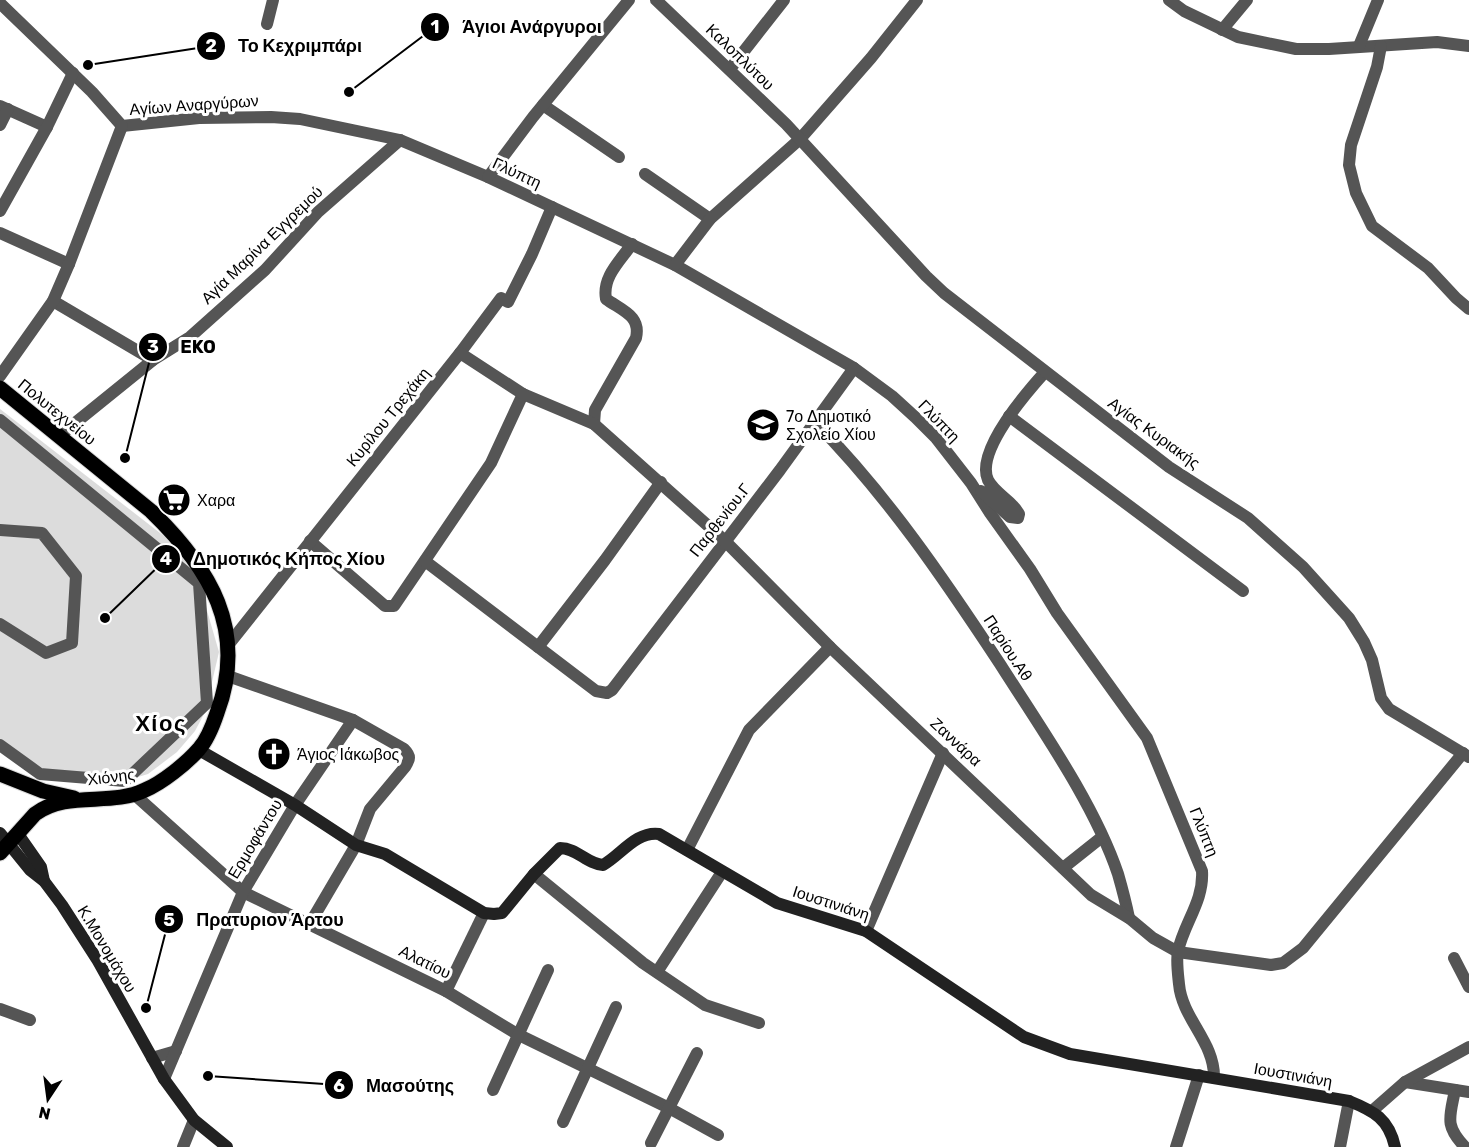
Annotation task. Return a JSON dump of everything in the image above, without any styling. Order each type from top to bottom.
[{"type":"main road","name":"Πολυτεχνείου","points":[[0,388],[151,512],[178,538],[216,597],[224,620],[229,644],[228,676],[223,698]]},
{"type":"main road","name":"Χιόνης","points":[[7,841],[42,809],[76,799],[135,795],[161,781],[199,750],[206,740],[223,698]]},
{"type":"main road","points":[[199,750],[295,805],[356,845],[384,854],[484,913]]},
{"type":"main road","points":[[0,774],[43,791],[76,799]]},
{"type":"main road","name":"Ιουστινιάνη","points":[[484,913],[502,913],[534,874],[560,848],[578,852],[596,864],[603,865],[643,836],[651,833],[659,834],[777,903],[866,931],[1024,1037],[1070,1054],[1349,1101],[1372,1110]]},
{"type":"main road","name":"Κ.Μονομάχου","points":[[7,841],[30,870],[44,881],[98,961],[164,1078],[194,1120],[228,1147]]},
{"type":"main road","points":[[1372,1110],[1390,1130],[1395,1147]]},
{"type":"street","points":[[267,24],[273,0]]},
{"type":"street","points":[[488,177],[543,105],[629,0]]},
{"type":"street","name":"Καλοπλύτου","points":[[656,0],[800,139]]},
{"type":"street","points":[[730,69],[784,0]]},
{"type":"street","points":[[675,265],[710,219],[800,139],[871,58],[917,0]]},
{"type":"street","points":[[1169,0],[1184,11],[1222,30],[1252,41],[1296,49],[1329,50],[1437,42],[1469,46]]},
{"type":"street","points":[[1222,30],[1247,0]]},
{"type":"street","points":[[1359,46],[1378,0]]},
{"type":"street","name":"Αγίων Αναργύρων","points":[[5,4],[122,126],[199,118],[271,117],[300,119],[400,140]]},
{"type":"street","points":[[1381,46],[1377,68],[1351,145],[1349,165],[1356,193],[1372,226],[1428,268],[1469,309]]},
{"type":"street","points":[[1,209],[47,128],[73,73]]},
{"type":"street","points":[[543,105],[619,157]]},
{"type":"street","points":[[0,125],[4,108],[47,128]]},
{"type":"street","points":[[0,376],[53,301],[122,126]]},
{"type":"street","name":"Αγίας Κυριακής","points":[[800,139],[944,293],[1169,467],[1248,518],[1303,567],[1349,618],[1372,660],[1381,698],[1389,709],[1466,755]]},
{"type":"street","name":"Γλύπτη","points":[[400,140],[488,177],[675,265],[854,368],[892,396],[936,438],[971,483],[1030,569],[1056,613],[1147,738],[1202,871],[1201,891],[1178,952]]},
{"type":"street","name":"Αγία Μαρίνα Εγγρεμού","points":[[59,436],[153,360],[190,337],[265,270],[318,212],[400,140]]},
{"type":"street","points":[[645,174],[710,219]]},
{"type":"street","name":"Κυρίλου Τρεχάκη","points":[[229,644],[501,298],[508,302],[552,207]]},
{"type":"street","points":[[0,233],[69,264]]},
{"type":"street","points":[[594,424],[595,410],[636,338],[639,328],[634,319],[606,299],[604,289],[606,280],[632,244]]},
{"type":"street","points":[[53,301],[153,360]]},
{"type":"street","name":"Ζαννάρα","points":[[460,353],[523,394],[594,424],[724,540],[830,647],[1091,895],[1130,918],[1153,938],[1178,952]]},
{"type":"street","name":"Παρθενίου.Γ","points":[[538,646],[597,691],[607,693],[612,690],[854,368]]},
{"type":"street","points":[[971,483],[1010,517],[1018,518],[1019,514],[1014,505],[989,482],[986,468],[992,445],[1009,416],[1045,372]]},
{"type":"street","points":[[310,541],[385,606],[389,607],[397,603],[491,463],[523,394]]},
{"type":"street","points":[[1009,416],[1243,591]]},
{"type":"street","points":[[0,420],[200,583],[207,704],[125,781],[40,774],[0,745]]},
{"type":"street","name":"Παρίου.Αθ","points":[[815,422],[919,544],[1016,688],[1078,789],[1102,837],[1117,873],[1130,918]]},
{"type":"street","points":[[425,561],[538,646],[605,560],[661,482]]},
{"type":"street","points":[[0,530],[42,532],[76,576],[72,642],[46,653],[0,624]]},
{"type":"street","points":[[687,850],[749,730],[830,647]]},
{"type":"street","points":[[228,676],[352,720],[404,749],[409,755],[410,759],[370,809],[356,845],[309,925]]},
{"type":"street","name":"Ερμοφάντου","points":[[164,1078],[243,892],[295,805],[352,720]]},
{"type":"street","points":[[866,931],[944,753]]},
{"type":"street","points":[[1214,1078],[1215,1067],[1210,1052],[1183,1003],[1179,985],[1178,952],[1271,965],[1283,963],[1303,948],[1466,755]]},
{"type":"street","name":"Αλατίου","points":[[135,795],[243,892],[446,991],[517,1034],[669,1108],[718,1135]]},
{"type":"street","points":[[1063,868],[1102,837]]},
{"type":"street","points":[[657,972],[722,872]]},
{"type":"street","points":[[534,874],[657,972],[705,1005],[759,1023]]},
{"type":"street","points":[[446,991],[484,913]]},
{"type":"street","points":[[1454,958],[1469,987]]},
{"type":"street","points":[[493,1090],[548,970]]},
{"type":"street","points":[[564,1122],[615,1007]]},
{"type":"street","points":[[0,1010],[30,1020]]},
{"type":"street","points":[[1372,1110],[1405,1082],[1469,1047]]},
{"type":"street","points":[[152,1058],[176,1051]]},
{"type":"street","points":[[651,1143],[697,1053]]},
{"type":"street","points":[[1176,1147],[1199,1075]]},
{"type":"street","points":[[1405,1082],[1469,1092]]},
{"type":"street","points":[[1455,1090],[1449,1122],[1454,1135],[1465,1147]]},
{"type":"street","points":[[1340,1147],[1349,1101]]},
{"type":"street","points":[[183,1147],[194,1120]]},
{"type":"shaded area","points":[[0,409],[173,543],[199,583],[219,652],[205,712],[195,731],[177,752],[148,774],[125,781],[40,774],[0,750]]},
{"type":"place","name":"Το Κεχριμπάρι","points":[[88,65]]},
{"type":"place","name":"Άγιοι Ανάργυροι","points":[[349,92]]},
{"type":"place","name":"7ο Δημοτικό Σχολείο Χίου","points":[[763,425]]},
{"type":"place","name":"EKO","points":[[125,458]]},
{"type":"place","name":"Χαρα","points":[[174,500]]},
{"type":"place","name":"Δημοτικός Κήπος Χίου","points":[[105,618]]},
{"type":"place","name":"Άγιος Ιάκωβος","points":[[274,754]]},
{"type":"place","name":"Πρατυριον Άρτου","points":[[146,1008]]},
{"type":"place","name":"Μασούτης","points":[[208,1076]]},
{"type":"district","name":"Χίος","points":[[161,723]]}]
